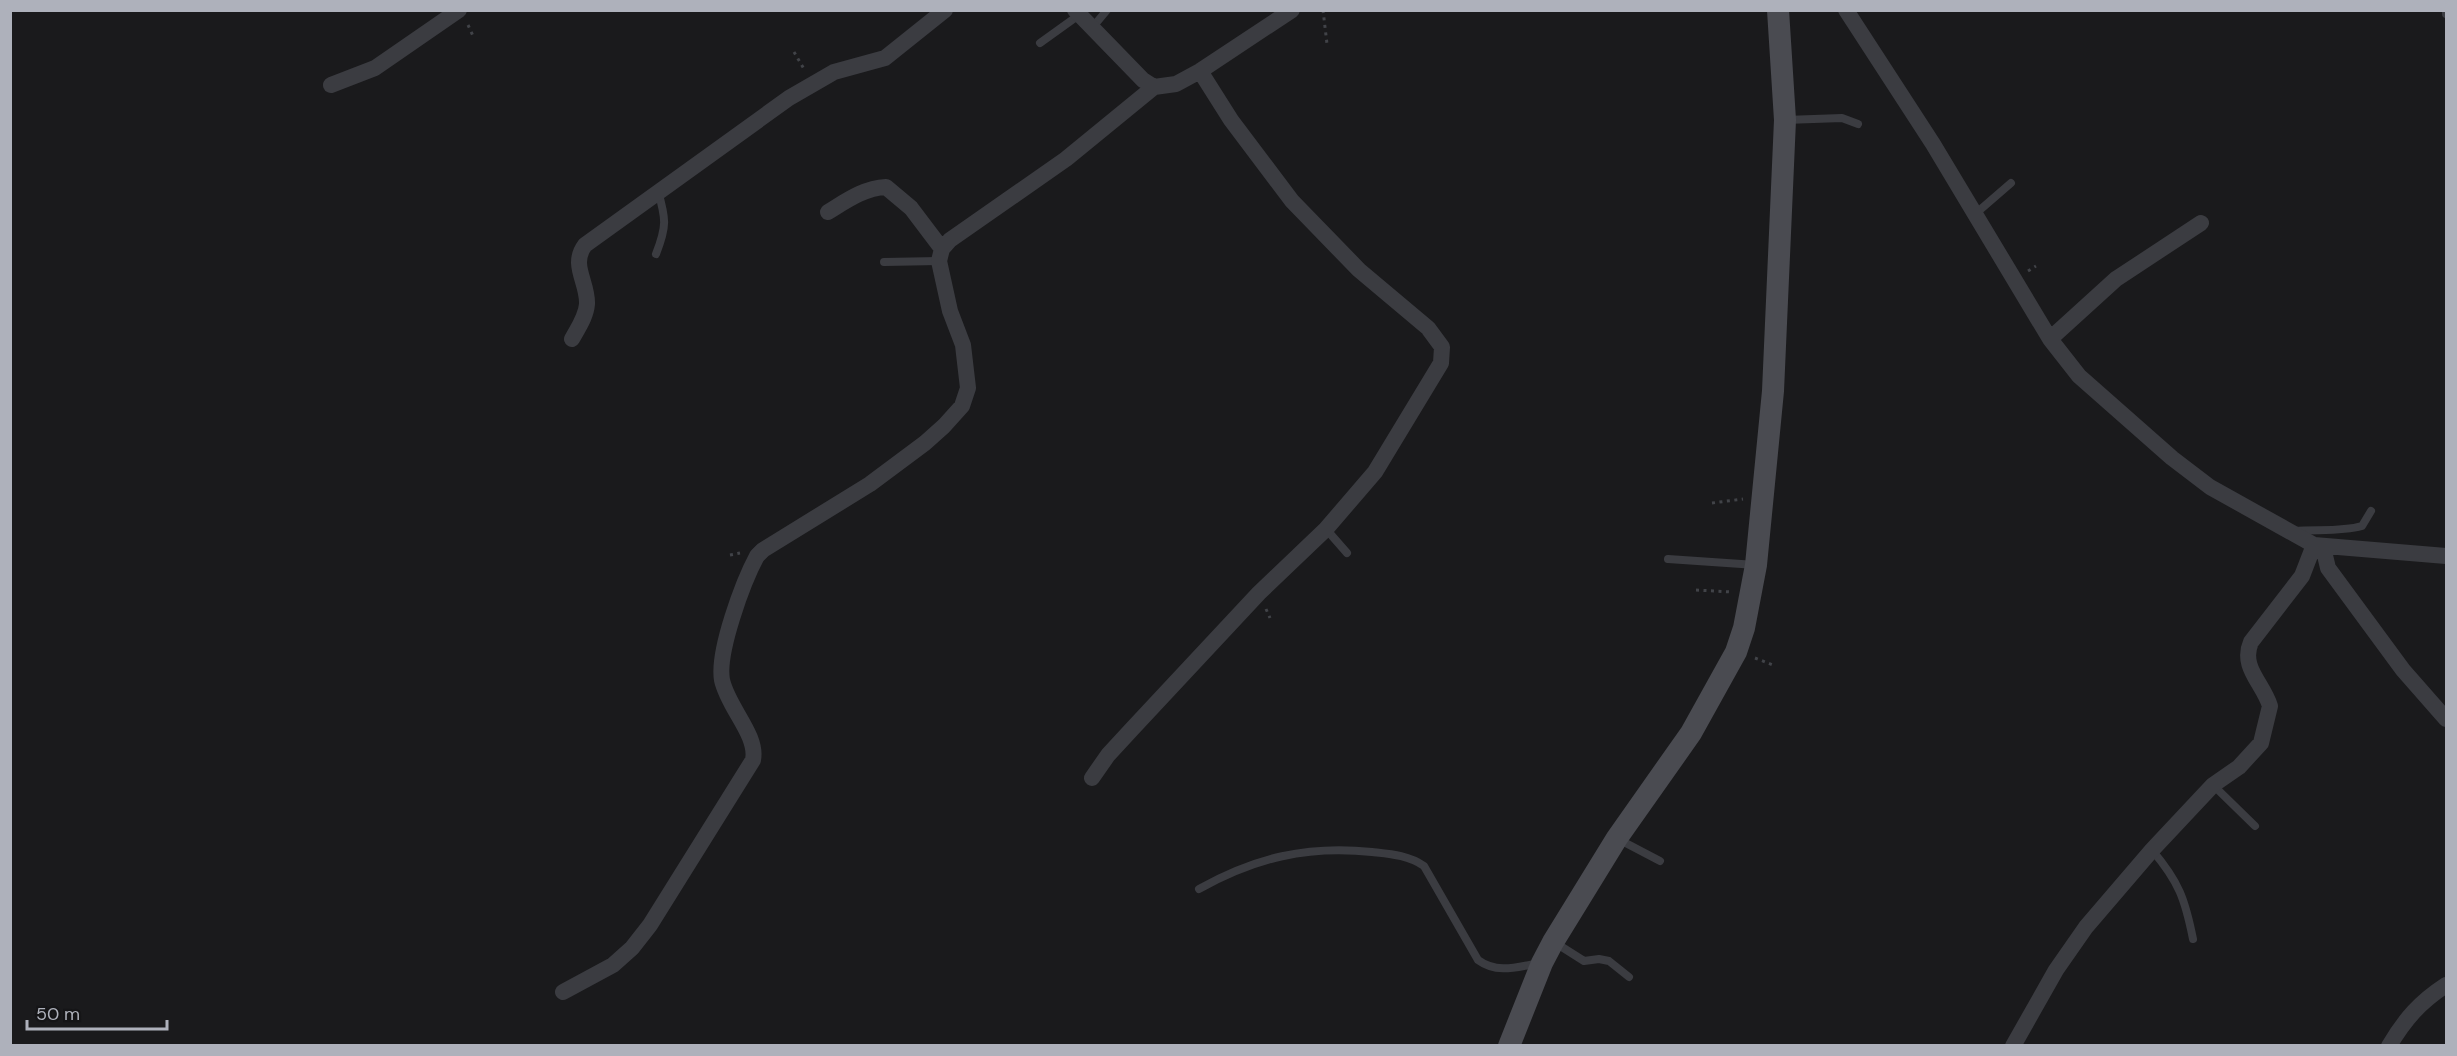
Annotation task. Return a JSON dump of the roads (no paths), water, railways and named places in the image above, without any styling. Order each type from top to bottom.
[{"type":"street","points":[[331,85],[375,68],[459,10]]},
{"type":"street","points":[[572,339],[582,321],[587,304],[578,254],[585,245],[658,190],[789,98],[834,72],[885,58],[945,10]]},
{"type":"street","points":[[940,255],[950,240],[1066,159],[1154,87],[1176,84],[1200,71],[1292,10]]},
{"type":"street","points":[[1509,1046],[1542,963],[1553,942],[1617,838],[1691,733],[1731,660],[1744,628],[1756,565],[1773,391],[1785,120],[1778,10]]},
{"type":"street","points":[[1846,10],[1933,144],[2050,339],[2079,376],[2172,458],[2210,487],[2288,532],[2318,546],[2446,556]]},
{"type":"street","points":[[1077,13],[1143,80],[1154,87]]},
{"type":"street","points":[[1092,778],[1108,754],[1259,593],[1326,529],[1375,472],[1441,363],[1442,347],[1428,328],[1359,270],[1292,201],[1231,120],[1200,71]]},
{"type":"street","points":[[563,992],[613,964],[633,948],[650,925],[753,760],[755,750],[753,740],[732,707],[722,680],[722,661],[725,644],[756,556],[879,477],[925,443],[962,406],[968,388],[965,355],[950,311],[940,255],[911,208],[886,187],[874,187],[828,212]]},
{"type":"street","points":[[2050,339],[2116,279],[2201,223]]},
{"type":"street","points":[[2318,546],[2328,568],[2403,670],[2446,719]]},
{"type":"street","points":[[2013,1046],[2056,970],[2086,927],[2152,850],[2213,785],[2239,766],[2261,743],[2270,706],[2247,662],[2247,650],[2302,576],[2318,546]]},
{"type":"street","points":[[2389,1046],[2399,1029],[2424,999],[2446,985]]},
{"type":"lane","points":[[1092,28],[1107,10]]},
{"type":"lane","points":[[1040,43],[1077,13]]},
{"type":"lane","points":[[1785,120],[1842,118],[1858,124]]},
{"type":"lane","points":[[1974,215],[2011,183]]},
{"type":"lane","points":[[656,254],[665,230],[658,190]]},
{"type":"lane","points":[[884,262],[940,255]]},
{"type":"lane","points":[[2288,532],[2322,528],[2348,530],[2362,526],[2371,511]]},
{"type":"lane","points":[[1326,529],[1347,553]]},
{"type":"lane","points":[[1668,559],[1756,565]]},
{"type":"lane","points":[[2213,785],[2255,826]]},
{"type":"lane","points":[[1617,838],[1660,861]]},
{"type":"lane","points":[[1199,889],[1232,871],[1303,851],[1347,849],[1393,854],[1414,859],[1424,866],[1478,960],[1487,967],[1500,970],[1542,963]]},
{"type":"lane","points":[[2152,850],[2170,871],[2185,902],[2193,939]]},
{"type":"lane","points":[[1553,942],[1584,961],[1599,959],[1610,961],[1629,977]]}]
